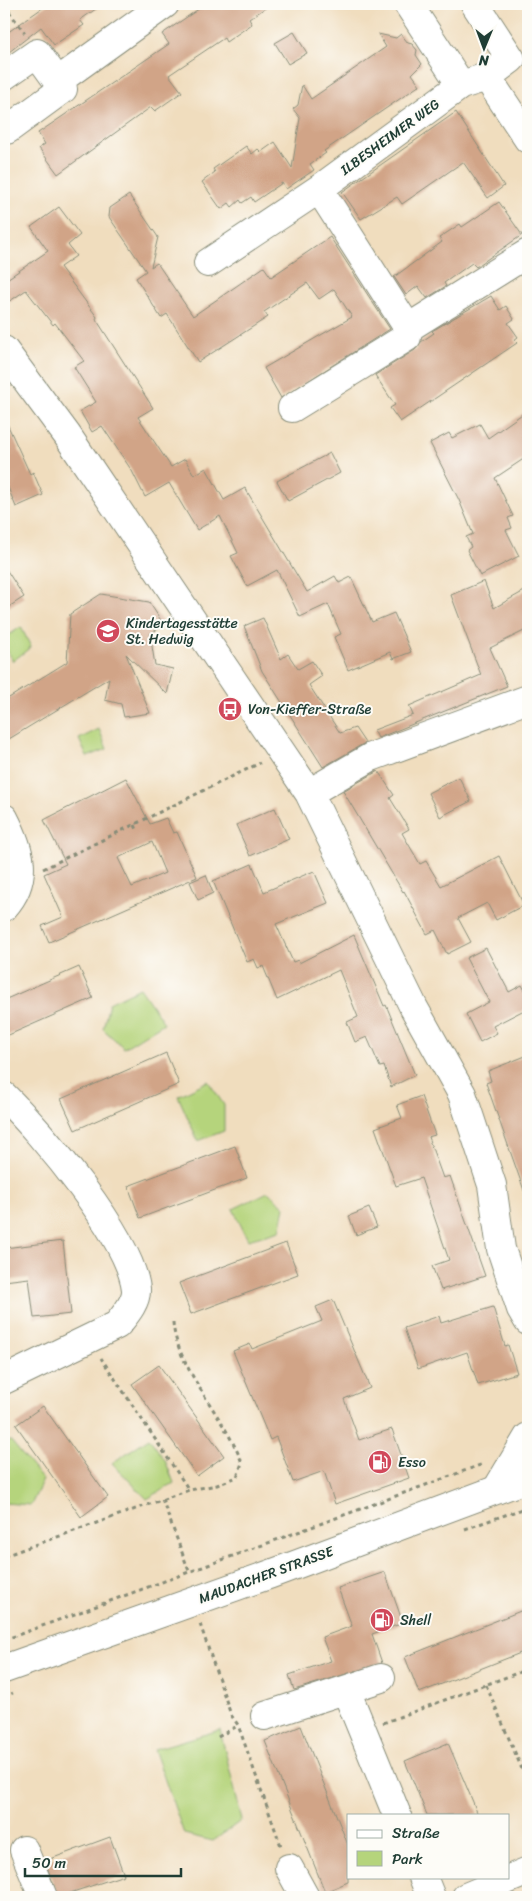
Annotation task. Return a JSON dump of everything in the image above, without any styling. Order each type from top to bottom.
[{"type":"street","points":[[58,81],[165,4]]},
{"type":"street","points":[[408,4],[461,85]]},
{"type":"street","points":[[476,4],[520,54]]},
{"type":"street","points":[[4,76],[37,52],[64,88],[7,130],[4,125]]},
{"type":"street","name":"ILBESHEIMER WEG","points":[[208,263],[319,189],[461,85],[487,77],[520,54]]},
{"type":"street","points":[[487,77],[528,139]]},
{"type":"street","points":[[292,408],[407,337],[408,328],[319,189]]},
{"type":"street","points":[[408,328],[528,253]]},
{"type":"street","points":[[4,350],[67,435],[309,792],[414,1008],[462,1094],[492,1185],[501,1249],[521,1309],[528,1321]]},
{"type":"street","points":[[309,792],[371,757],[528,699]]},
{"type":"street","points":[[4,818],[20,857],[19,880],[14,895],[4,907]]},
{"type":"street","points":[[4,1096],[20,1112],[83,1188],[123,1248],[136,1290],[130,1309],[117,1325],[4,1380]]},
{"type":"street","points":[[497,1489],[524,1444]]},
{"type":"street","name":"MAUDACHER STRASSE","points":[[4,1669],[401,1526],[528,1478]]},
{"type":"street","points":[[265,1716],[381,1678]]},
{"type":"street","points":[[346,1690],[397,1814]]},
{"type":"street","points":[[24,1850],[43,1897]]},
{"type":"street","points":[[289,1868],[305,1897]]},
{"type":"street","points":[[466,1897],[528,1871]]},
{"type":"street","points":[[423,1878],[431,1897]]},
{"type":"path","points":[[4,5],[37,52]]},
{"type":"path","points":[[19,880],[281,753]]},
{"type":"path","points":[[135,825],[138,832]]},
{"type":"path","points":[[4,1556],[189,1490],[217,1485],[237,1477],[242,1463],[237,1448],[189,1367],[174,1337],[173,1322]]},
{"type":"path","points":[[88,1339],[189,1490]]},
{"type":"path","points":[[4,1640],[524,1444]]},
{"type":"path","points":[[162,1500],[189,1571]]},
{"type":"path","points":[[200,1624],[231,1715],[238,1725],[289,1868]]},
{"type":"path","points":[[363,1730],[528,1669]]},
{"type":"path","points":[[486,1685],[528,1783]]},
{"type":"green space","points":[[21,627],[31,647],[13,661],[4,645],[4,638]]},
{"type":"green space","points":[[99,729],[107,749],[87,757],[79,739]]},
{"type":"green space","points":[[140,988],[164,1023],[124,1048],[103,1029],[109,1003]]},
{"type":"green space","points":[[208,1081],[224,1105],[224,1131],[198,1141],[178,1096]]},
{"type":"green space","points":[[268,1192],[285,1207],[280,1231],[248,1240],[233,1209]]},
{"type":"green space","points":[[149,1438],[165,1460],[174,1483],[147,1499],[112,1463]]},
{"type":"green space","points":[[11,1441],[43,1480],[31,1505],[4,1503],[4,1442]]},
{"type":"green space","points":[[220,1730],[242,1820],[213,1841],[184,1834],[154,1749]]},
{"type":"building","points":[[48,4],[103,4],[80,20],[84,25],[54,45],[41,27],[4,56],[4,35]]},
{"type":"building","points":[[206,4],[271,4],[249,19],[252,24],[226,42],[224,38],[169,75],[182,92],[155,111],[151,107],[58,174],[39,148],[45,144],[38,133],[169,44],[162,34]]},
{"type":"building","points":[[294,32],[307,53],[288,64],[275,43]]},
{"type":"building","points":[[378,34],[396,38],[401,34],[417,50],[416,55],[422,64],[412,74],[420,85],[324,151],[326,153],[310,164],[314,170],[286,189],[282,183],[254,202],[251,197],[242,203],[240,200],[232,207],[229,203],[221,209],[202,182],[215,172],[213,169],[246,146],[252,154],[258,149],[261,152],[275,142],[292,168],[300,118],[293,109],[298,105],[302,85],[311,99],[386,47]]},
{"type":"building","points":[[456,112],[504,186],[488,198],[463,162],[402,204],[397,197],[361,219],[342,192]]},
{"type":"building","points":[[129,195],[158,237],[151,267],[157,263],[193,316],[264,267],[271,277],[330,237],[390,329],[281,398],[264,368],[352,317],[334,289],[319,299],[307,283],[264,312],[268,317],[198,362],[167,314],[161,318],[136,278],[146,271],[109,217],[110,208]]},
{"type":"building","points":[[499,202],[522,235],[476,267],[472,263],[444,283],[446,286],[427,298],[418,286],[406,295],[394,277],[442,242],[439,238],[460,224],[462,227]]},
{"type":"building","points":[[59,207],[80,235],[68,245],[76,256],[60,267],[97,317],[96,319],[153,408],[138,417],[171,467],[185,459],[194,475],[206,468],[224,500],[245,488],[307,592],[335,576],[339,583],[351,577],[372,622],[394,613],[411,652],[393,659],[390,652],[348,670],[334,637],[341,634],[328,604],[300,617],[277,570],[247,586],[231,556],[238,553],[220,516],[197,530],[169,483],[145,497],[132,471],[102,426],[92,432],[80,411],[96,402],[74,367],[84,361],[55,323],[53,325],[26,290],[10,301],[4,292],[4,281],[48,251],[31,227]]},
{"type":"building","points":[[491,296],[500,310],[506,306],[514,319],[508,323],[518,337],[514,340],[517,343],[400,422],[390,408],[395,405],[375,375],[415,350],[421,342],[434,333],[432,331]]},
{"type":"building","points":[[528,410],[528,456],[495,478],[513,516],[508,518],[512,528],[506,530],[519,556],[480,576],[467,550],[471,547],[466,537],[473,534],[459,500],[430,443],[449,433],[452,438],[480,424],[488,438]]},
{"type":"building","points":[[4,417],[30,474],[33,472],[43,495],[16,507],[4,478]]},
{"type":"building","points":[[330,453],[340,473],[288,501],[277,481]]},
{"type":"building","points":[[4,566],[24,597],[4,610]]},
{"type":"building","points":[[484,581],[494,608],[528,589],[528,629],[490,648],[507,686],[378,738],[374,730],[413,715],[409,706],[481,675],[451,595]]},
{"type":"building","points":[[101,594],[149,602],[164,625],[150,634],[155,665],[173,669],[167,694],[126,654],[150,713],[124,717],[121,704],[105,700],[109,678],[4,742],[4,701],[67,662],[70,614]]},
{"type":"building","points":[[263,618],[281,659],[288,654],[298,669],[312,661],[322,676],[309,685],[340,733],[355,728],[365,743],[323,767],[262,671],[244,626]]},
{"type":"building","points":[[378,771],[394,795],[390,798],[409,829],[402,833],[420,864],[426,861],[441,886],[499,856],[524,905],[496,920],[487,903],[458,918],[471,942],[447,954],[435,930],[427,934],[404,891],[343,791]]},
{"type":"building","points":[[459,777],[471,801],[440,817],[428,793]]},
{"type":"building","points":[[126,778],[150,824],[166,818],[173,833],[177,832],[197,877],[49,942],[42,926],[63,917],[44,874],[66,864],[44,820]],"holes":[[[152,842],[165,873],[132,887],[118,858]]]},
{"type":"building","points":[[275,808],[289,839],[250,856],[236,825]]},
{"type":"building","points":[[252,864],[264,892],[314,871],[328,903],[276,924],[293,962],[298,960],[299,963],[354,935],[415,1075],[391,1087],[384,1066],[380,1067],[367,1037],[355,1042],[347,1022],[358,1017],[339,970],[277,1000],[263,966],[258,968],[254,959],[247,962],[213,881]]},
{"type":"building","points":[[206,875],[213,893],[198,900],[190,882]]},
{"type":"building","points":[[486,948],[509,992],[522,985],[528,996],[528,1008],[493,1026],[497,1033],[480,1042],[466,1014],[489,1002],[466,958]]},
{"type":"building","points":[[79,967],[93,998],[4,1037],[4,1000]]},
{"type":"building","points":[[166,1053],[179,1084],[75,1130],[61,1099]]},
{"type":"building","points":[[528,1055],[528,1196],[526,1196],[486,1083],[491,1081],[488,1071]]},
{"type":"building","points":[[421,1096],[435,1135],[428,1137],[443,1178],[450,1176],[485,1276],[441,1290],[432,1266],[449,1260],[421,1178],[396,1186],[375,1128],[402,1118],[397,1105]]},
{"type":"building","points":[[235,1146],[247,1178],[140,1218],[128,1186]]},
{"type":"building","points":[[369,1208],[377,1227],[356,1235],[349,1216]]},
{"type":"building","points":[[63,1241],[71,1314],[34,1318],[29,1278],[4,1281],[4,1248]]},
{"type":"building","points":[[286,1243],[298,1274],[191,1314],[179,1283]]},
{"type":"building","points":[[333,1300],[370,1388],[344,1399],[359,1440],[392,1429],[409,1478],[335,1504],[324,1471],[293,1482],[276,1437],[270,1440],[233,1351],[250,1344],[252,1349],[322,1321],[316,1307]]},
{"type":"building","points":[[493,1307],[505,1346],[508,1345],[517,1373],[478,1385],[467,1352],[418,1369],[404,1328],[439,1316],[441,1323]]},
{"type":"building","points":[[159,1365],[224,1456],[197,1476],[132,1384]]},
{"type":"building","points":[[43,1406],[108,1497],[81,1517],[16,1425]]},
{"type":"building","points":[[385,1572],[403,1623],[372,1634],[382,1663],[294,1690],[289,1675],[331,1661],[322,1637],[352,1626],[338,1588]]},
{"type":"building","points":[[528,1608],[528,1650],[419,1693],[405,1657]]},
{"type":"building","points":[[301,1726],[347,1842],[348,1882],[325,1892],[265,1741]]},
{"type":"building","points":[[448,1743],[478,1814],[427,1814],[405,1761]]},
{"type":"building","points":[[110,1837],[124,1875],[58,1897],[45,1861]]},
{"type":"place","name":"Kindertagesstätte St. Hedwig","points":[[108,631]]},
{"type":"place","name":"Von-Kieffer-Straße","points":[[230,709]]},
{"type":"place","name":"Esso","points":[[380,1462]]},
{"type":"place","name":"Shell","points":[[382,1620]]}]
